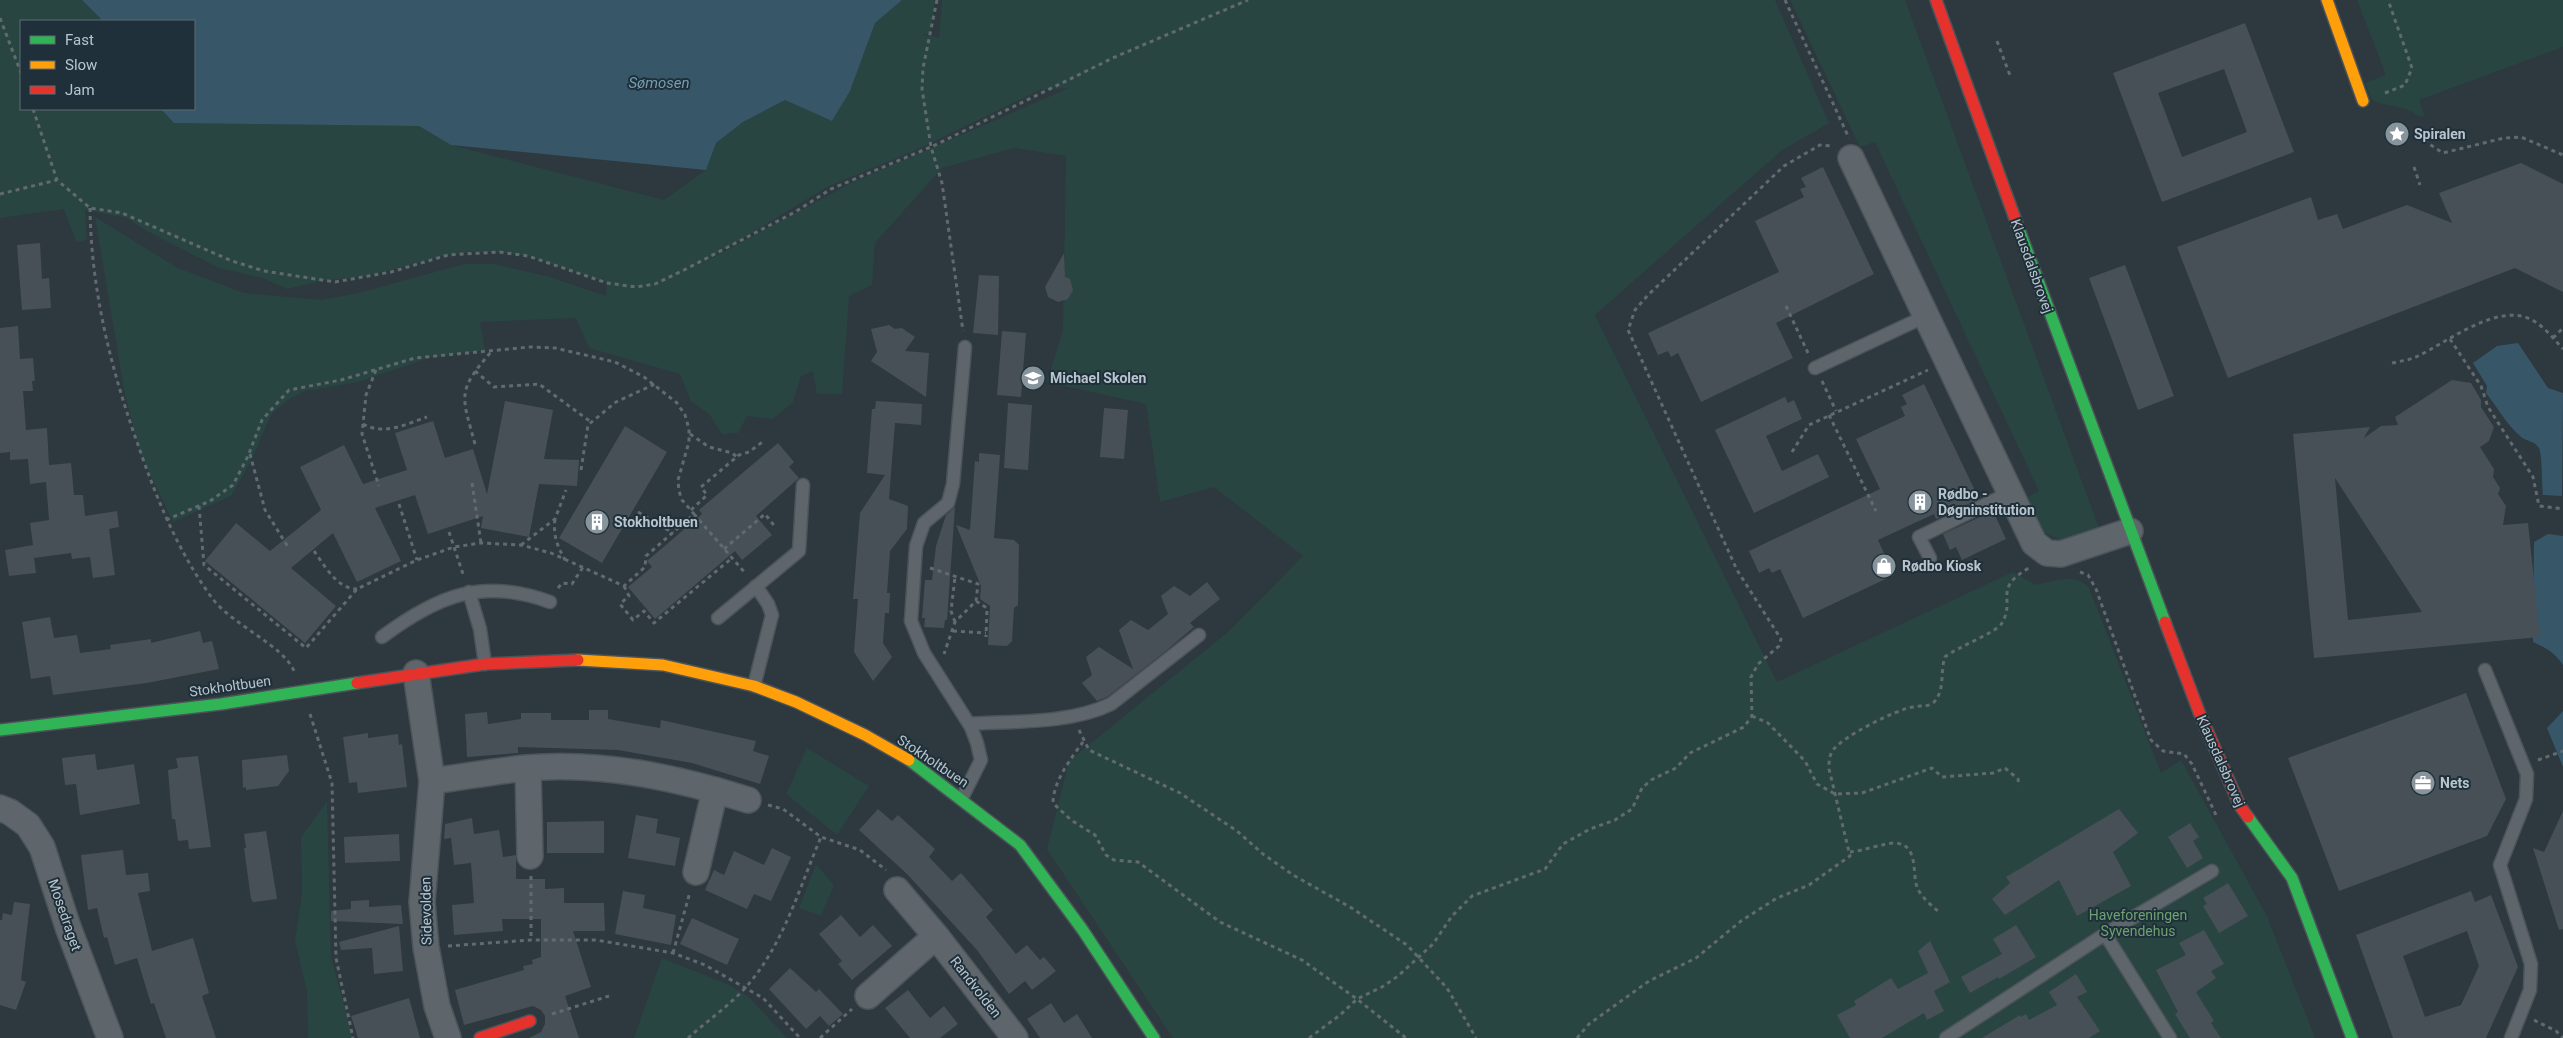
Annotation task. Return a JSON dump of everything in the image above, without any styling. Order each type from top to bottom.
[{"type":"street","name":"Klausdalsbrovej","points":[[1936,0],[2130,531],[2199,712],[2240,806],[2292,878],[2352,1038]]},
{"type":"street","points":[[2327,0],[2363,101]]},
{"type":"street","points":[[1851,158],[2034,543],[2047,553],[2061,554],[2130,531]]},
{"type":"street","name":"Stokholtbuen","points":[[0,730],[221,704],[485,664],[567,659],[663,665],[754,686],[796,702],[864,734],[914,763],[1020,844],[1082,929],[1154,1038]]},
{"type":"street","name":"Sidevolden","points":[[416,673],[432,781],[422,902],[426,947],[437,1006],[448,1038]]},
{"type":"street","points":[[432,781],[528,768],[591,768],[654,775],[748,800]]},
{"type":"street","points":[[528,768],[530,856]]},
{"type":"street","points":[[696,872],[715,790]]},
{"type":"street","name":"Mosedraget","points":[[0,808],[10,812],[28,825],[42,847],[68,927],[110,1038]]},
{"type":"street","name":"Randvolden","points":[[897,890],[936,936],[1015,1038]]},
{"type":"street","points":[[868,996],[936,936]]},
{"type":"street","points":[[480,1038],[530,1022]]},
{"type":"lane","points":[[1815,368],[1926,316]]},
{"type":"lane","points":[[962,798],[981,760],[977,743],[969,724],[924,653],[911,621],[916,546],[924,523],[948,503],[953,484],[965,346]]},
{"type":"lane","points":[[718,618],[799,551],[803,485]]},
{"type":"lane","points":[[1930,558],[1919,537],[2009,493]]},
{"type":"lane","points":[[754,686],[772,616],[768,604],[756,586]]},
{"type":"lane","points":[[382,637],[412,615],[449,597],[469,592],[510,591],[550,602]]},
{"type":"lane","points":[[469,592],[480,629],[485,664]]},
{"type":"lane","points":[[969,724],[1072,716],[1096,711],[1110,704],[1199,635]]},
{"type":"lane","points":[[2485,670],[2526,774],[2526,798],[2500,865],[2531,964],[2530,990],[2522,1015],[2511,1038]]},
{"type":"lane","points":[[1946,1038],[2105,934],[2212,872]]},
{"type":"lane","points":[[2105,934],[2170,1038]]},
{"type":"path","points":[[937,0],[923,68],[922,89],[931,147],[942,183],[965,346]]},
{"type":"path","points":[[33,110],[58,180],[90,208],[122,212],[248,266],[320,281],[335,282],[391,272],[448,255],[499,252],[528,256],[607,282],[636,287],[655,284],[795,212],[831,189],[931,147],[1115,57],[1248,0]]},
{"type":"path","points":[[1309,1038],[1340,1016],[1357,999],[1382,987],[1419,957],[1433,944],[1452,916],[1472,896],[1545,869],[1563,844],[1632,809],[1642,788],[1651,780],[1676,768],[1690,753],[1744,727],[1752,716],[1751,677],[1758,664],[1779,646],[1781,639],[1737,570],[1628,330],[1635,310],[1648,295],[1784,166],[1820,145],[1831,145],[1851,158],[1855,151],[1784,0]]},
{"type":"path","points":[[2363,101],[2405,85],[2412,68],[2388,0]]},
{"type":"path","points":[[0,18],[20,70]]},
{"type":"path","points":[[1998,41],[2011,78]]},
{"type":"path","points":[[2417,136],[2442,153],[2504,138],[2521,137],[2563,156]]},
{"type":"path","points":[[2414,167],[2420,185]]},
{"type":"path","points":[[0,194],[58,180]]},
{"type":"path","points":[[90,208],[90,241],[103,323],[115,381],[158,503],[176,542],[213,599],[230,618],[280,653],[292,665],[303,691],[332,783],[336,958],[353,1038]]},
{"type":"path","points":[[2392,363],[2416,357],[2486,321],[2506,315],[2525,317],[2543,327],[2563,349]]},
{"type":"path","points":[[2553,338],[2563,328]]},
{"type":"path","points":[[2450,339],[2481,386],[2488,407],[2533,477],[2538,506],[2563,509]]},
{"type":"path","points":[[166,520],[199,506],[233,485],[249,454],[262,420],[290,390],[341,380],[415,358],[530,347],[564,349],[615,362],[655,384],[677,403],[686,415],[689,434],[678,480],[682,500],[756,586]]},
{"type":"path","points":[[476,444],[463,400],[466,386],[475,371],[492,352]]},
{"type":"path","points":[[1792,452],[1809,425],[1947,362]]},
{"type":"path","points":[[377,369],[366,395],[362,434],[378,486]]},
{"type":"path","points":[[475,371],[494,387],[539,384],[591,422]]},
{"type":"path","points":[[581,470],[588,425],[616,402],[655,384]]},
{"type":"path","points":[[1828,415],[1876,511]]},
{"type":"path","points":[[363,423],[371,428],[384,429],[398,427],[427,417]]},
{"type":"path","points":[[689,434],[709,446],[732,453],[737,457]]},
{"type":"path","points":[[691,510],[708,495],[701,487],[737,457],[749,452],[765,440]]},
{"type":"path","points":[[249,454],[265,510],[288,547]]},
{"type":"path","points":[[472,483],[481,543]]},
{"type":"path","points":[[565,560],[553,534],[555,518],[566,490]]},
{"type":"path","points":[[399,504],[417,560]]},
{"type":"path","points":[[199,506],[204,565],[306,648],[357,589],[417,560],[454,547],[481,543],[521,545],[551,553],[624,586],[629,596],[620,604],[633,620],[644,611],[654,623],[732,558]]},
{"type":"path","points":[[638,512],[673,533]]},
{"type":"path","points":[[624,586],[645,567],[646,556],[694,514]]},
{"type":"path","points":[[724,549],[765,514],[776,528]]},
{"type":"path","points":[[521,545],[555,518]]},
{"type":"path","points":[[449,532],[469,592]]},
{"type":"path","points":[[314,551],[341,585],[349,589],[357,589]]},
{"type":"path","points":[[2026,559],[2030,568],[2035,571]]},
{"type":"path","points":[[915,563],[978,584],[976,601],[955,622],[936,673]]},
{"type":"path","points":[[550,602],[562,583],[572,584],[583,568]]},
{"type":"path","points":[[1577,1038],[1589,1024],[1649,981],[1696,958],[1740,921],[1772,901],[1809,885],[1835,869],[1850,856],[1829,768],[1830,756],[1834,748],[1857,730],[1901,710],[1930,705],[1936,700],[1941,688],[1945,657],[1999,627],[2005,613],[2007,588],[2014,578],[2030,568]]},
{"type":"path","points":[[2075,570],[2088,575],[2096,589],[2151,740],[2163,751],[2184,754],[2221,822]]},
{"type":"path","points":[[955,576],[951,611],[955,622]]},
{"type":"path","points":[[953,631],[986,635],[986,608],[976,601]]},
{"type":"path","points":[[1072,716],[1089,750],[1180,793],[1237,831],[1270,860],[1391,934],[1419,957],[1447,988],[1476,1038]]},
{"type":"path","points":[[1752,716],[1768,723],[1805,761],[1817,784],[1835,794],[1862,793],[1932,768],[1942,777],[1993,773],[2005,768],[2018,779],[2019,786]]},
{"type":"path","points":[[1084,741],[1070,758],[1062,776],[1053,789],[1053,803],[1071,820],[1094,835],[1106,855],[1114,860],[1138,862],[1220,922],[1302,960],[1357,999],[1406,1038]]},
{"type":"path","points":[[2555,754],[2563,751]]},
{"type":"path","points":[[748,800],[783,809],[821,836],[860,850],[887,872],[897,890]]},
{"type":"path","points":[[688,1038],[746,987],[781,932],[821,836]]},
{"type":"path","points":[[1850,852],[1898,843],[1912,855],[1917,886],[1940,914]]},
{"type":"path","points":[[530,856],[531,940]]},
{"type":"path","points":[[673,953],[696,872]]},
{"type":"path","points":[[426,947],[531,940],[596,940],[673,953],[705,965],[763,998],[800,1038]]},
{"type":"path","points":[[530,1022],[609,996]]},
{"type":"path","points":[[820,1038],[868,996]]},
{"type":"path","points":[[2522,1015],[2556,1031],[2563,1038]]},
{"type":"green space","name":"Haveforeningen Syvendehus","points":[[0,0],[82,0],[102,20],[20,20],[20,110],[162,110],[174,123],[419,126],[451,145],[664,200],[706,170],[716,143],[743,122],[785,100],[832,121],[850,91],[875,23],[902,0],[935,0],[930,34],[922,35],[939,37],[942,0],[1775,0],[1829,123],[1781,151],[1595,315],[1777,682],[2013,572],[2036,585],[2065,579],[2078,580],[2084,583],[2089,588],[2161,773],[2181,760],[2267,916],[2315,1038],[1173,1038],[1047,849],[1069,761],[1228,632],[1303,556],[1214,487],[1160,502],[1146,404],[1047,382],[1063,330],[1066,156],[1014,148],[942,168],[875,243],[872,285],[849,296],[842,394],[817,394],[813,371],[801,376],[793,402],[773,419],[747,416],[738,433],[722,434],[709,414],[691,401],[680,374],[589,348],[576,318],[480,322],[485,350],[429,358],[358,382],[305,391],[288,400],[271,415],[252,459],[231,496],[173,522],[140,453],[125,395],[95,217],[178,268],[244,293],[322,300],[358,293],[464,264],[494,264],[550,277],[606,296],[607,283],[528,256],[499,252],[472,252],[448,255],[367,276],[320,281],[287,289],[263,278],[219,268],[143,229],[127,218],[85,210],[87,240],[76,242],[64,209],[0,218]],"holes":[[[1069,88],[851,183],[696,267],[827,187],[914,151],[1040,90]]]},
{"type":"green space","points":[[1790,0],[1905,0],[2099,528],[2061,540],[2044,533],[2026,498],[2039,491],[1875,142],[1860,147]]},
{"type":"green space","points":[[2357,0],[2563,0],[2563,47],[2419,100],[2425,116],[2418,116],[2407,110],[2372,100],[2365,83],[2386,75]]},
{"type":"green space","points":[[807,748],[869,786],[837,835],[786,794]]},
{"type":"green space","points":[[327,801],[331,957],[353,1038],[308,1038],[307,991],[295,941],[302,893],[301,837]]},
{"type":"green space","points":[[816,864],[834,885],[821,916],[799,908]]},
{"type":"green space","points":[[662,958],[727,984],[748,996],[787,1038],[634,1038]]},
{"type":"water","name":"Sømosen","points":[[82,0],[902,0],[875,23],[850,91],[832,121],[785,100],[743,122],[716,143],[706,170],[451,145],[419,126],[174,123],[162,110],[195,110],[195,20],[102,20]]},
{"type":"water","points":[[2518,343],[2548,388],[2563,393],[2562,496],[2543,495],[2539,448],[2515,432],[2506,421],[2486,393],[2487,386],[2473,363],[2497,346]]},
{"type":"water","points":[[2548,534],[2563,536],[2563,665],[2550,651],[2533,642],[2534,542]]},
{"type":"water","points":[[2563,711],[2563,767],[2547,728]]},
{"type":"building","points":[[2245,23],[2294,152],[2162,202],[2113,73]],"holes":[[[2224,69],[2247,132],[2182,157],[2158,93]]]},
{"type":"building","points":[[2521,163],[2563,184],[2563,292],[2515,268],[2228,378],[2177,247],[2311,197],[2318,220],[2337,214],[2343,229],[2407,205],[2452,223],[2439,193]]},
{"type":"building","points":[[1823,167],[1874,274],[1776,323],[1793,358],[1701,402],[1678,353],[1671,357],[1668,351],[1658,355],[1648,333],[1779,272],[1755,221],[1804,197],[1800,189],[1806,187],[1801,178]]},
{"type":"building","points":[[40,243],[42,279],[49,278],[51,308],[22,310],[17,245]]},
{"type":"building","points":[[1064,253],[1065,277],[1070,279],[1073,290],[1068,299],[1058,302],[1048,297],[1045,287]]},
{"type":"building","points":[[2125,265],[2174,396],[2138,410],[2089,278]]},
{"type":"building","points":[[979,275],[999,276],[998,335],[973,333]]},
{"type":"building","points":[[889,325],[895,329],[902,328],[915,337],[905,351],[929,353],[926,397],[871,361],[877,352],[871,329]]},
{"type":"building","points":[[18,326],[20,359],[33,358],[35,381],[32,381],[33,391],[23,391],[26,430],[47,428],[49,465],[71,463],[74,495],[83,495],[85,516],[117,511],[119,527],[109,529],[115,575],[93,578],[90,557],[72,559],[71,553],[34,558],[36,573],[9,576],[5,550],[33,545],[30,523],[49,520],[46,482],[30,484],[28,459],[10,460],[10,452],[0,453],[0,328]]},
{"type":"building","points":[[1002,331],[1026,333],[1021,397],[997,395]]},
{"type":"building","points":[[2452,380],[2471,383],[2481,400],[2481,407],[2494,427],[2489,441],[2480,447],[2494,469],[2493,477],[2500,488],[2498,494],[2506,506],[2503,525],[2528,523],[2540,637],[2314,658],[2293,434],[2370,427],[2364,438],[2381,426],[2398,425],[2395,417]],"holes":[[[2335,478],[2422,612],[2348,620]]]},
{"type":"building","name":"Rødbo - Døgninstitution","points":[[1924,384],[1979,499],[1936,519],[1934,514],[1878,540],[1894,575],[1803,618],[1780,569],[1772,573],[1769,568],[1759,573],[1749,551],[1880,489],[1856,439],[1905,416],[1901,407],[1907,404],[1902,395]]},
{"type":"building","points":[[1785,397],[1788,403],[1794,400],[1802,419],[1766,436],[1782,471],[1818,454],[1829,477],[1754,513],[1715,430]]},
{"type":"building","name":"Stokholtbuen","points":[[505,401],[553,410],[544,459],[579,460],[577,486],[539,484],[529,537],[481,528],[483,516],[428,534],[415,495],[375,508],[401,561],[357,582],[333,533],[291,568],[336,606],[305,643],[205,561],[236,523],[270,551],[321,510],[300,467],[344,445],[363,484],[407,470],[395,433],[433,421],[445,458],[473,449],[487,494]]},
{"type":"building","points":[[876,401],[922,404],[921,425],[895,423],[889,499],[908,506],[907,529],[890,551],[887,593],[890,593],[889,613],[885,613],[883,643],[892,657],[873,681],[854,652],[858,599],[853,599],[860,513],[885,475],[867,473],[872,409],[875,409]]},
{"type":"building","points":[[1008,403],[1032,405],[1028,470],[1004,468]]},
{"type":"building","points":[[1104,408],[1128,410],[1124,459],[1100,457]]},
{"type":"building","points":[[625,426],[667,452],[602,563],[559,538]]},
{"type":"building","points":[[778,443],[794,462],[789,467],[799,478],[756,516],[772,535],[742,560],[735,551],[655,619],[628,587],[652,567],[647,561],[702,514],[699,510]]},
{"type":"building","points":[[979,453],[1000,455],[994,538],[1014,540],[1019,545],[1018,605],[1014,608],[1012,641],[1007,646],[988,645],[990,606],[980,599],[981,586],[956,525],[970,530],[975,461],[979,462]]},
{"type":"building","points":[[955,507],[947,620],[945,620],[944,628],[924,627],[925,618],[922,618],[925,580],[932,580],[936,546],[946,515]]},
{"type":"building","points":[[1993,511],[2006,539],[1962,560],[1956,547],[1950,550],[1943,534]]},
{"type":"building","points":[[1207,582],[1220,599],[1190,623],[1194,627],[1167,650],[1107,697],[1097,701],[1082,683],[1092,675],[1086,657],[1099,647],[1133,669],[1119,630],[1131,620],[1148,630],[1168,614],[1161,596],[1174,586],[1190,596]]},
{"type":"building","points":[[50,617],[54,638],[77,635],[80,653],[111,649],[110,645],[151,639],[151,643],[200,631],[203,643],[212,641],[219,669],[147,683],[53,695],[50,676],[31,679],[22,622]]},
{"type":"building","points":[[2466,693],[2506,799],[2487,836],[2339,891],[2288,758]]},
{"type":"building","points":[[589,710],[608,710],[608,719],[660,728],[661,720],[756,741],[753,751],[769,756],[760,784],[692,763],[618,750],[518,747],[518,753],[467,757],[465,714],[487,712],[488,724],[521,719],[521,713],[551,713],[551,720],[589,720]]},
{"type":"building","points":[[368,733],[368,738],[398,734],[399,745],[402,744],[407,787],[358,793],[357,782],[349,783],[343,737]]},
{"type":"building","points":[[95,754],[97,770],[134,764],[140,804],[80,815],[76,784],[65,785],[62,758]]},
{"type":"building","points":[[287,755],[289,771],[278,786],[246,790],[246,787],[243,788],[242,760]]},
{"type":"building","points":[[198,756],[211,847],[189,849],[188,840],[178,841],[175,819],[172,819],[168,770],[178,768],[176,758]]},
{"type":"building","points":[[878,809],[892,821],[898,815],[935,849],[929,857],[952,881],[961,873],[993,910],[986,917],[1016,954],[1027,945],[1040,960],[1044,957],[1056,971],[1032,990],[1025,981],[1009,994],[977,950],[907,874],[859,830]]},
{"type":"building","points":[[2119,809],[2138,833],[2113,852],[2131,886],[2077,916],[2059,880],[2005,915],[1992,899],[2010,883],[2006,877]]},
{"type":"building","points":[[2563,811],[2563,929],[2559,930],[2533,848],[2544,852]]},
{"type":"building","points":[[636,815],[658,819],[656,833],[680,838],[675,866],[628,858]]},
{"type":"building","points":[[472,818],[474,834],[499,830],[503,857],[516,855],[516,879],[545,879],[545,889],[564,888],[564,903],[604,903],[605,931],[573,931],[591,987],[565,996],[579,1038],[529,1038],[541,1032],[545,1024],[545,1016],[541,1010],[533,1006],[464,1025],[455,990],[524,970],[523,966],[533,964],[532,960],[541,957],[541,919],[502,919],[503,931],[454,935],[452,905],[474,903],[471,863],[454,865],[451,838],[444,839],[445,824]]},
{"type":"building","points":[[604,821],[604,853],[547,853],[547,822]]},
{"type":"building","points":[[2190,823],[2199,837],[2193,841],[2203,858],[2187,868],[2168,837]]},
{"type":"building","points":[[266,831],[277,899],[253,902],[244,848],[246,848],[244,834]]},
{"type":"building","points":[[399,834],[400,861],[345,863],[344,837]]},
{"type":"building","points":[[772,848],[791,857],[771,901],[754,894],[747,909],[705,890],[714,870],[724,875],[734,851],[764,865]]},
{"type":"building","points":[[123,850],[126,875],[148,873],[150,891],[138,893],[152,951],[193,938],[209,993],[202,996],[216,1038],[166,1038],[154,1003],[151,1004],[137,958],[115,965],[107,937],[104,938],[97,908],[88,910],[81,855]]},
{"type":"building","points":[[2228,883],[2248,916],[2219,933],[2203,906],[2207,904],[2203,898]]},
{"type":"building","points":[[623,891],[645,895],[643,908],[676,915],[671,945],[615,934]]},
{"type":"building","points":[[2471,891],[2475,902],[2491,895],[2518,967],[2486,1038],[2393,1038],[2356,935]],"holes":[[[2467,931],[2479,966],[2461,1005],[2425,1017],[2403,956]]]},
{"type":"building","points":[[369,900],[369,907],[401,905],[403,924],[331,921],[331,911],[351,909],[351,901]]},
{"type":"building","points":[[14,902],[30,904],[21,980],[26,982],[16,1010],[0,1005],[0,920],[2,920],[3,913],[12,915]]},
{"type":"building","points":[[841,915],[860,937],[873,925],[892,946],[852,980],[838,964],[842,961],[819,934]]},
{"type":"building","points":[[692,918],[739,939],[727,965],[680,944]]},
{"type":"building","points":[[2016,925],[2036,957],[1999,979],[1998,977],[1970,993],[1961,977],[2002,954],[1993,939]]},
{"type":"building","points":[[399,926],[403,971],[374,974],[372,948],[341,950],[339,942]]},
{"type":"building","points":[[2204,930],[2224,964],[2211,971],[2216,978],[2196,992],[2214,1021],[2211,1023],[2221,1038],[2190,1038],[2175,1014],[2178,1012],[2156,970],[2186,955],[2179,943]]},
{"type":"building","points":[[1930,941],[1950,982],[1934,991],[1944,1011],[1927,1020],[1924,1013],[1882,1038],[1850,1038],[1837,1015],[1856,1005],[1854,1001],[1891,978],[1898,989],[1928,973],[1918,951]]},
{"type":"building","points":[[790,968],[816,992],[819,989],[843,1014],[829,1026],[820,1016],[806,1029],[769,989]]},
{"type":"building","points":[[2076,974],[2087,992],[2077,997],[2100,1031],[2089,1038],[1982,1038],[2020,1015],[2021,1017],[2026,1014],[2029,1020],[2057,1005],[2049,992]]},
{"type":"building","points":[[908,990],[930,1018],[944,1006],[958,1024],[940,1038],[910,1038],[885,1008]]},
{"type":"building","points":[[409,998],[420,1038],[358,1038],[351,1016]]},
{"type":"building","points":[[1051,1003],[1064,1023],[1077,1014],[1092,1038],[1040,1038],[1027,1019]]},
{"type":"traffic: fast","points":[[2017,224],[2165,622]]},
{"type":"traffic: fast","points":[[0,730],[221,704],[357,683]]},
{"type":"traffic: fast","points":[[909,760],[1020,845],[1082,929],[1154,1038]]},
{"type":"traffic: fast","points":[[2248,817],[2292,878],[2352,1038]]},
{"type":"traffic: slow","points":[[2327,0],[2363,101]]},
{"type":"traffic: slow","points":[[578,660],[663,665],[754,686],[796,702],[865,735],[909,760]]},
{"type":"traffic: jam","points":[[1936,0],[2017,224]]},
{"type":"traffic: jam","points":[[2165,622],[2199,712],[2240,806],[2248,817]]},
{"type":"traffic: jam","points":[[357,683],[485,664],[578,660]]},
{"type":"traffic: jam","points":[[480,1038],[530,1021]]},
{"type":"place","name":"Spiralen","points":[[2397,134]]},
{"type":"place","name":"Michael Skolen","points":[[1033,378]]},
{"type":"place","name":"Rødbo - Døgninstitution","points":[[1920,502]]},
{"type":"place","name":"Stokholtbuen","points":[[597,522]]},
{"type":"place","name":"Rødbo Kiosk","points":[[1884,566]]},
{"type":"place","name":"Nets","points":[[2423,783]]}]
